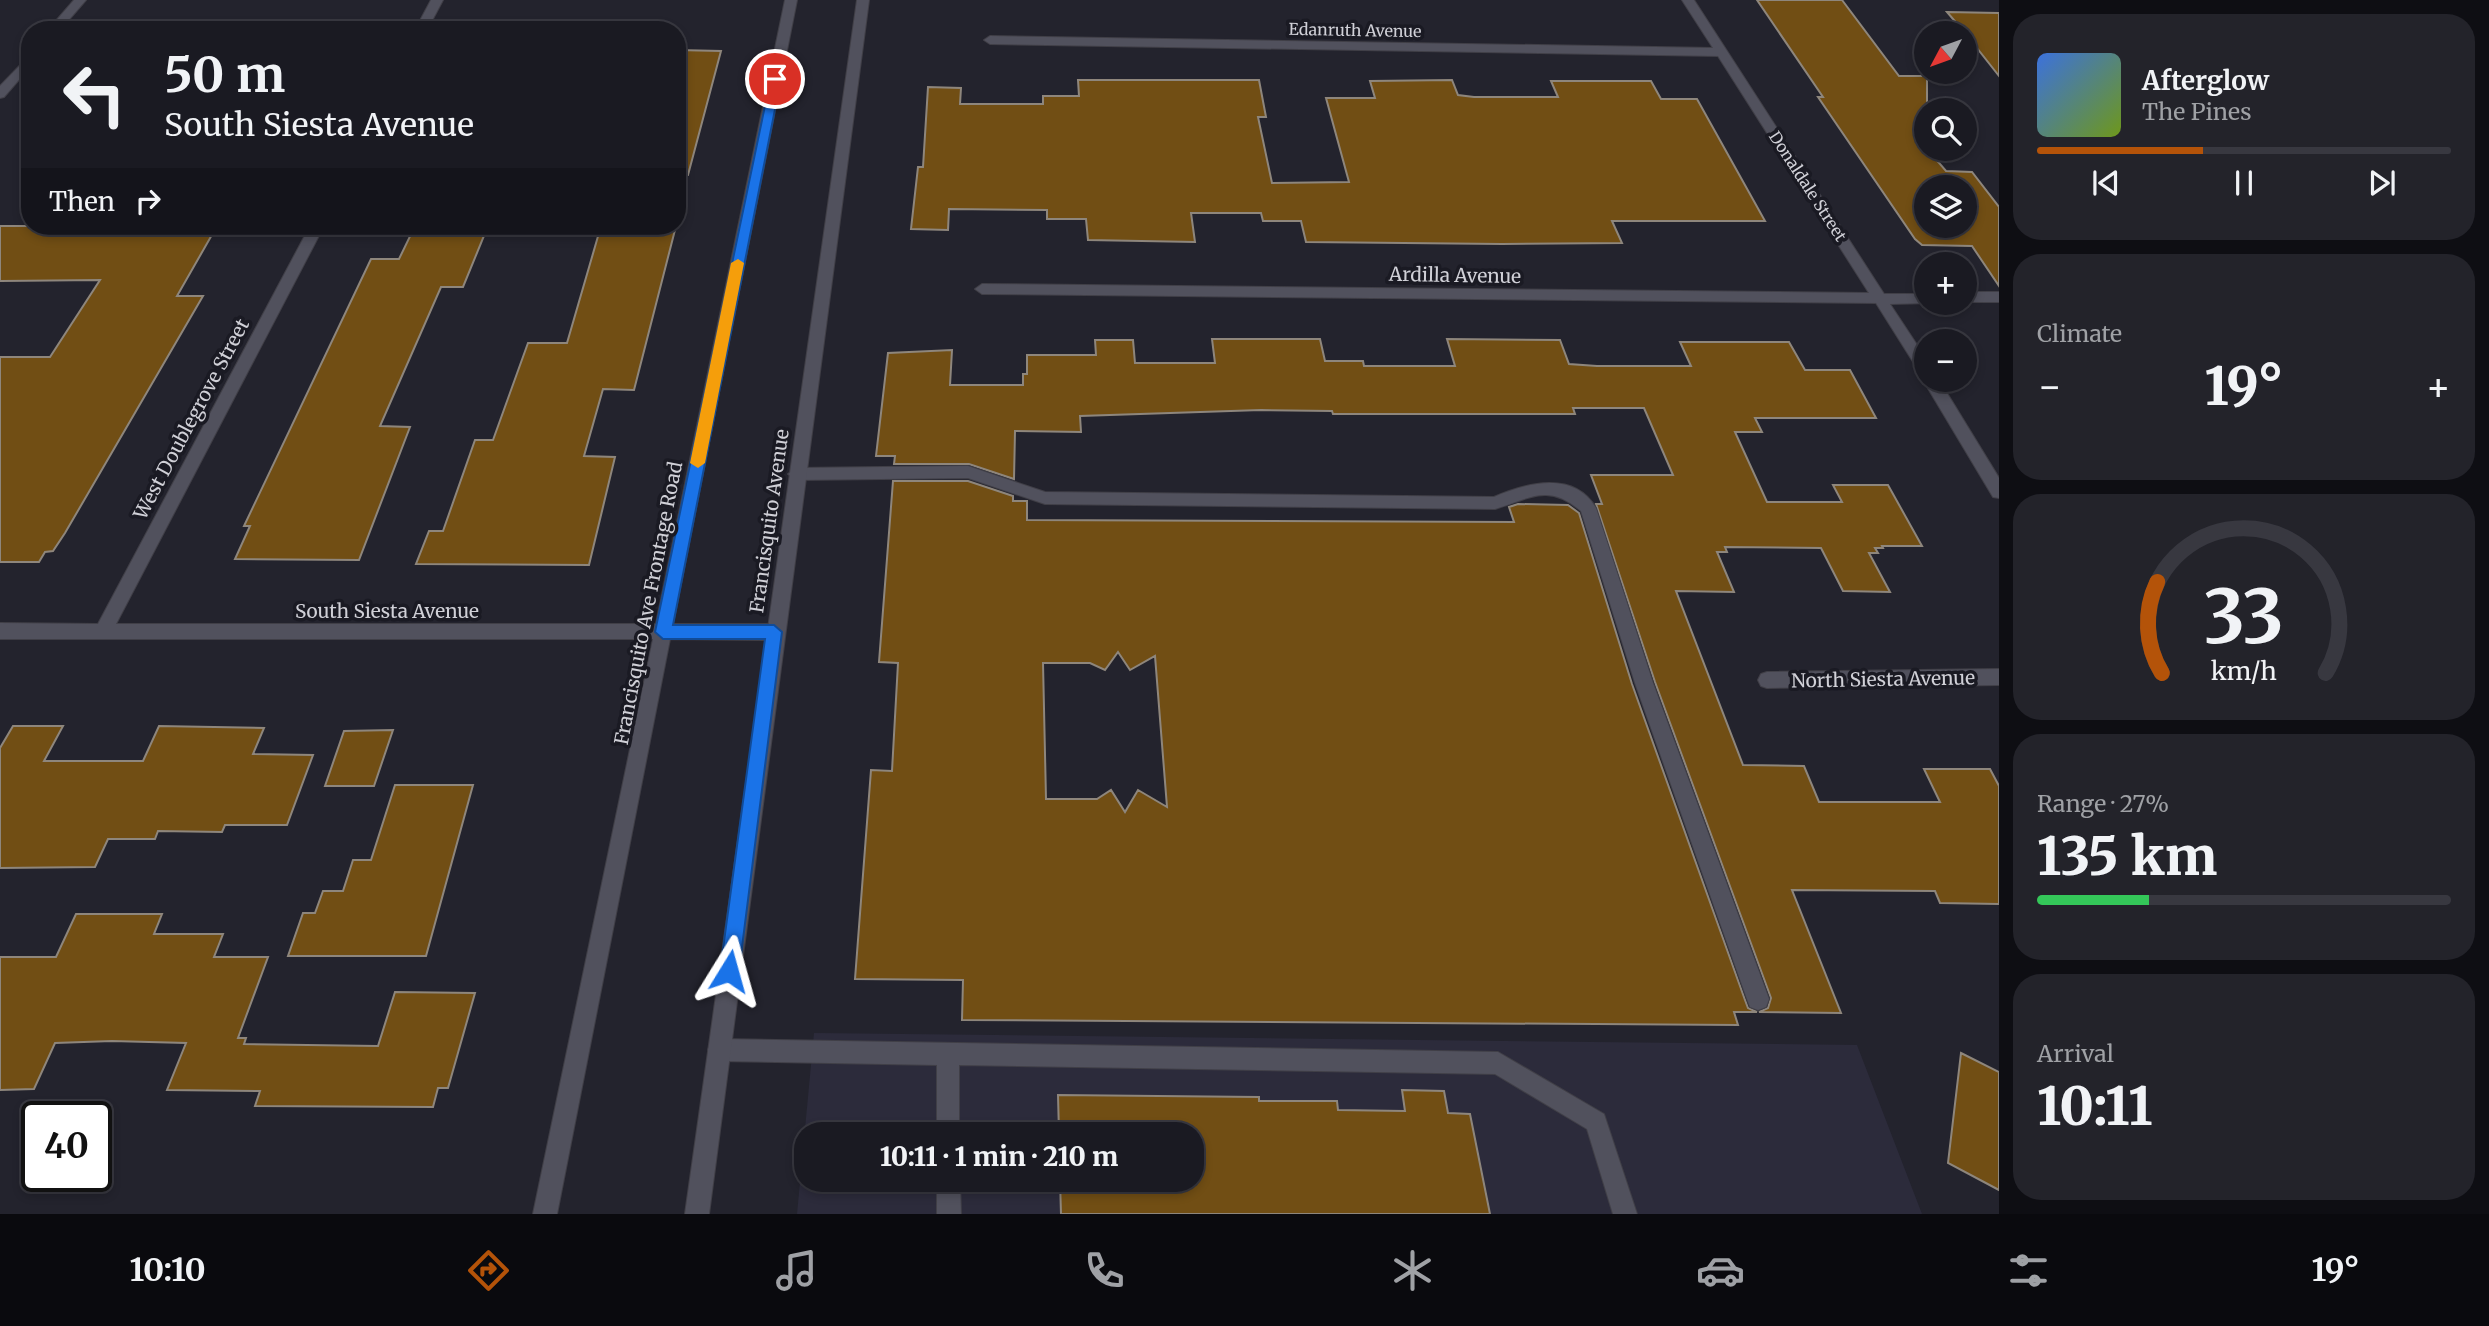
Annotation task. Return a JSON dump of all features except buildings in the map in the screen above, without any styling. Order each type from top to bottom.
[{"type":"street","points":[[62,21],[80,0]]},
{"type":"street","points":[[426,21],[437,0]]},
{"type":"street","name":"Francisquito Ave Frontage Road","points":[[545,1214],[791,0]]},
{"type":"street","name":"Francisquito Avenue","points":[[697,1214],[774,632],[863,0]]},
{"type":"street","name":"Donaldale Street","points":[[1688,0],[1914,351]]},
{"type":"street","name":"Edanruth Avenue","points":[[990,40],[1719,52]]},
{"type":"street","points":[[0,94],[21,70]]},
{"type":"street","name":"West Doublegrove Street","points":[[103,632],[312,235]]},
{"type":"street","name":"Ardilla Avenue","points":[[982,289],[1914,299]]},
{"type":"street","points":[[1977,298],[1999,297]]},
{"type":"street","points":[[1938,392],[1999,492]]},
{"type":"street","points":[[796,474],[968,472],[1045,498],[1495,503],[1527,489],[1561,488],[1574,495],[1588,508],[1644,683],[1758,999]]},
{"type":"street","name":"South Siesta Avenue","points":[[0,631],[774,632]]},
{"type":"street","name":"North Siesta Avenue","points":[[1767,680],[1999,677]]},
{"type":"street","points":[[719,1050],[1498,1063],[1596,1122],[1625,1214]]},
{"type":"street","points":[[948,1054],[948,1122]]},
{"type":"street","points":[[949,1192],[949,1214]]},
{"type":"shaded area","points":[[814,1033],[1857,1045],[1922,1214],[797,1214],[799,1192],[1204,1192],[1204,1122],[806,1122]]},
{"type":"slow traffic","points":[[698,463],[738,263]]},
{"type":"route","points":[[729,971],[774,632],[663,632],[775,79]]}]
